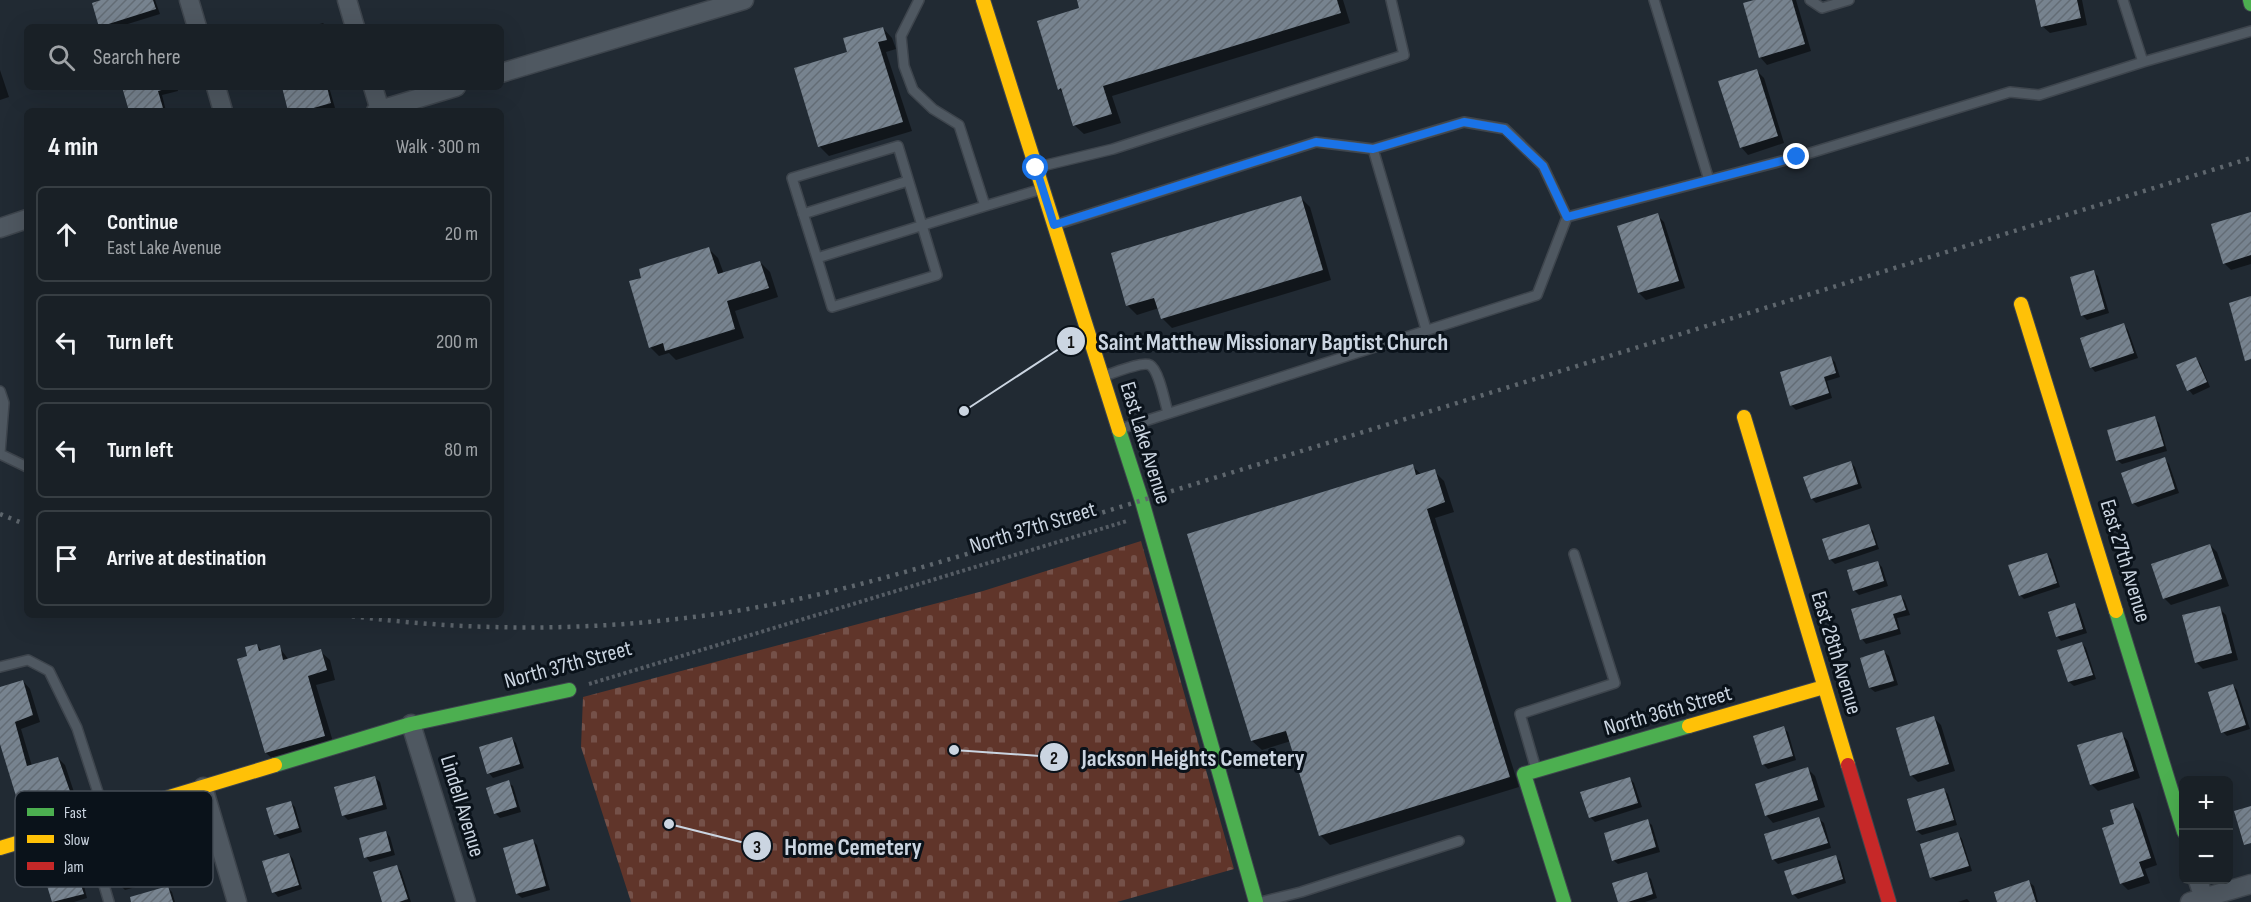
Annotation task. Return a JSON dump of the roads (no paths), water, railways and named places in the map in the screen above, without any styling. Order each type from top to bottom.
[{"type":"street","points":[[189,0],[196,24]]},
{"type":"street","points":[[347,0],[354,24]]},
{"type":"street","points":[[504,72],[744,0]]},
{"type":"street","name":"East Lake Avenue","points":[[983,0],[1119,429],[1256,902]]},
{"type":"street","points":[[217,90],[222,108]]},
{"type":"street","points":[[374,90],[378,108]]},
{"type":"street","points":[[385,108],[446,90]]},
{"type":"street","points":[[0,228],[24,220]]},
{"type":"street","name":"East 27th Avenue","points":[[2021,304],[2183,830]]},
{"type":"street","name":"East 28th Avenue","points":[[1744,417],[1888,902]]},
{"type":"street","name":"North 36th Street","points":[[1530,773],[1824,687]]},
{"type":"street","name":"North 37th Street","points":[[189,791],[411,724],[569,690]]},
{"type":"street","name":"Lindell Avenue","points":[[411,724],[466,902]]},
{"type":"street","points":[[1530,773],[1564,902]]},
{"type":"street","points":[[202,787],[203,791]]},
{"type":"street","points":[[213,823],[237,902]]},
{"type":"street","name":"North 37th Street","points":[[0,848],[15,844]]},
{"type":"street","points":[[2198,884],[2200,900],[2251,884]]},
{"type":"lane","points":[[920,0],[901,36],[904,66],[913,90],[933,109],[959,125],[985,206]]},
{"type":"lane","points":[[1036,168],[1113,149],[1404,54],[1390,0]]},
{"type":"lane","points":[[1654,0],[1709,180]]},
{"type":"lane","points":[[1810,0],[1822,8],[1849,0]]},
{"type":"lane","points":[[2123,0],[2143,62]]},
{"type":"lane","points":[[1567,217],[1797,157],[2010,92],[2039,96],[2143,62],[2251,31]]},
{"type":"lane","points":[[1054,225],[1316,142],[1373,149],[1464,122],[1504,129],[1543,166],[1567,217],[1537,295],[1119,429]]},
{"type":"lane","points":[[898,146],[937,275],[832,307],[803,214],[792,178],[898,146]]},
{"type":"lane","points":[[1373,149],[1426,329]]},
{"type":"lane","points":[[803,214],[908,181]]},
{"type":"lane","points":[[817,258],[1042,189]]},
{"type":"lane","points":[[1102,377],[1143,364],[1150,365],[1156,371],[1168,413]]},
{"type":"lane","points":[[0,391],[4,403],[0,453],[24,465]]},
{"type":"lane","points":[[1530,773],[1520,714],[1615,683],[1574,554]]},
{"type":"lane","points":[[0,667],[28,660],[49,671],[77,728],[98,791]]},
{"type":"lane","points":[[1261,902],[1301,892],[1459,841]]},
{"type":"lane","points":[[105,887],[109,902]]},
{"type":"railway","points":[[367,618],[486,627],[533,628],[627,624],[723,613],[827,592],[997,545],[2251,158]]},
{"type":"railway","points":[[0,514],[24,524]]},
{"type":"place","name":"Saint Matthew Missionary Baptist Church","points":[[964,411]]},
{"type":"place","name":"Jackson Heights Cemetery","points":[[954,750]]},
{"type":"place","name":"Home Cemetery","points":[[669,824]]}]
